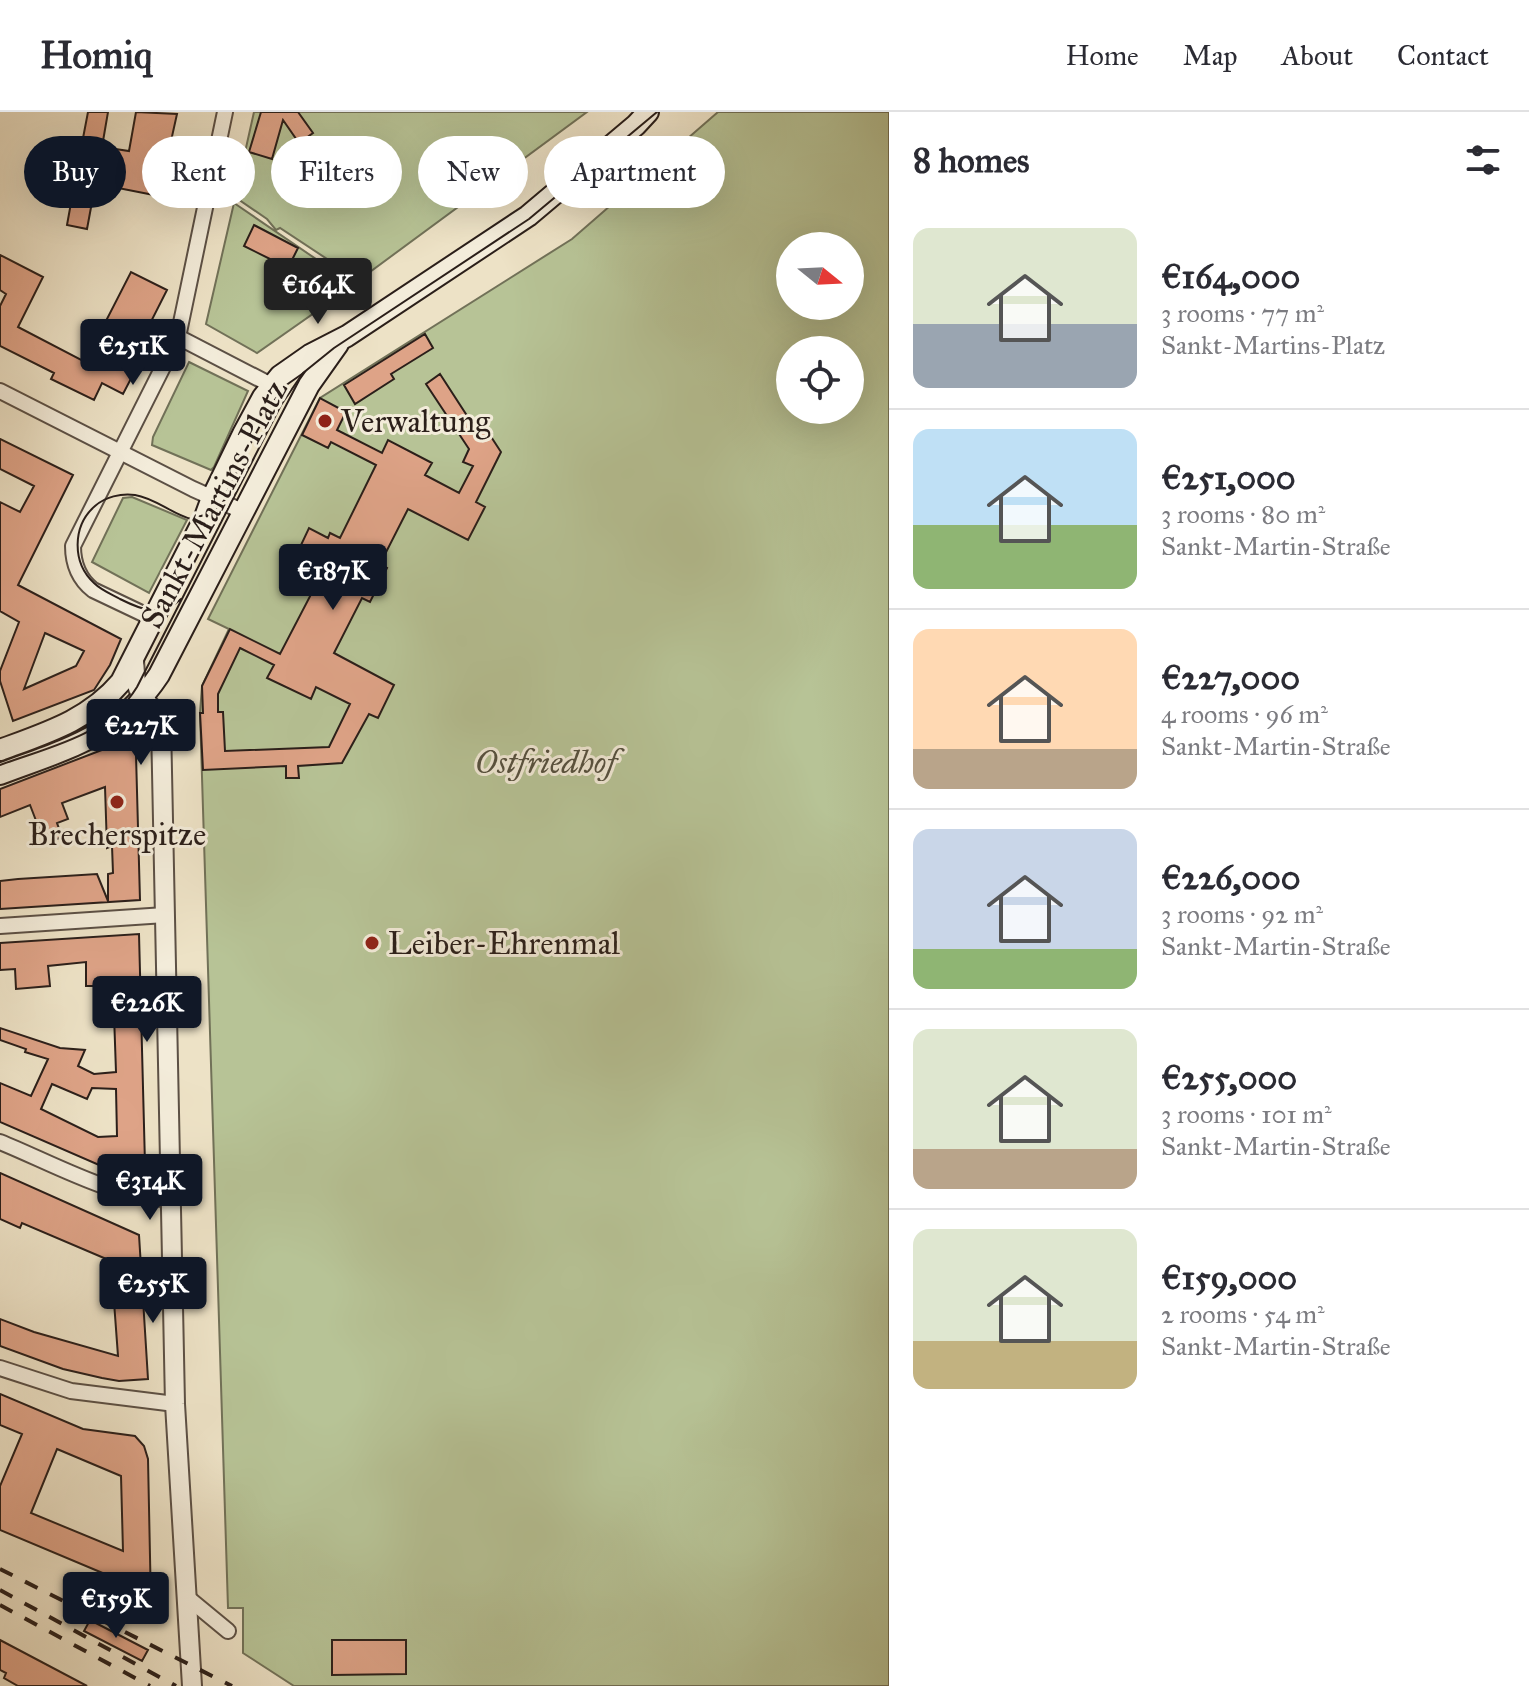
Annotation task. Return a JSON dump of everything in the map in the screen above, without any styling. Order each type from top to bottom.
[{"type":"main road","points":[[347,336],[528,216],[642,119],[657,112]]},
{"type":"main road","name":"Sankt-Martins-Platz","points":[[1,745],[75,721],[106,699],[121,682],[271,385],[310,355],[347,336]]},
{"type":"main road","name":"Sankt-Martins-Platz","points":[[0,774],[96,736],[123,718],[142,698],[159,675],[309,385],[328,356],[347,336]]},
{"type":"street","points":[[122,453],[178,337],[225,112]]},
{"type":"street","name":"Sankt-Martins-Platz","points":[[178,337],[271,385]]},
{"type":"street","points":[[0,391],[244,512]]},
{"type":"street","name":"Sankt-Martins-Platz","points":[[122,453],[73,546],[73,557],[80,577],[93,590],[154,619]]},
{"type":"street","points":[[134,660],[137,687],[161,723],[175,1404],[192,1686]]},
{"type":"street","points":[[106,699],[142,698]]},
{"type":"street","points":[[0,926],[165,915]]},
{"type":"street","points":[[0,1142],[128,1194],[171,1199]]},
{"type":"street","points":[[0,1368],[71,1391],[175,1404]]},
{"type":"street","points":[[188,1598],[228,1631]]},
{"type":"green space","points":[[254,112],[587,112],[554,136],[544,136],[544,144],[528,155],[528,136],[418,136],[418,208],[457,208],[359,280],[280,228],[276,230],[251,208],[255,208],[255,136],[249,136]]},
{"type":"green space","name":"Ostfriedhof","points":[[718,112],[889,112],[889,1686],[294,1686],[243,1653],[243,1608],[228,1608],[200,713],[202,686],[229,629],[208,619],[320,398],[572,239],[608,208],[725,208],[725,136],[690,136]]},
{"type":"green space","points":[[233,208],[241,208],[354,285],[257,353],[206,324]]},
{"type":"green space","points":[[189,362],[248,391],[211,470],[152,445]]},
{"type":"green space","points":[[132,497],[187,520],[149,593],[92,562],[123,498]]},
{"type":"building","points":[[88,112],[108,112],[104,136],[83,136]]},
{"type":"building","points":[[136,112],[177,114],[172,136],[142,136],[142,193],[126,190],[126,151],[129,151]]},
{"type":"building","points":[[261,112],[298,112],[313,133],[294,136],[283,120],[278,136],[271,136],[271,159],[255,154],[254,136]]},
{"type":"building","points":[[70,208],[91,208],[87,229],[67,225]]},
{"type":"building","points":[[254,225],[298,248],[288,268],[244,246]]},
{"type":"building","points":[[0,255],[43,277],[18,327],[85,362],[131,272],[167,290],[129,365],[136,369],[123,394],[102,383],[94,400],[51,379],[54,373],[0,346],[0,306],[6,294],[0,290]]},
{"type":"building","points":[[425,334],[433,348],[391,374],[394,379],[355,404],[344,385]]},
{"type":"building","points":[[440,374],[477,431],[484,426],[501,452],[476,502],[485,507],[468,540],[408,509],[380,564],[387,568],[370,602],[362,598],[334,653],[394,685],[378,718],[369,714],[342,763],[298,766],[299,778],[286,778],[286,766],[203,770],[202,686],[230,629],[280,654],[318,581],[308,576],[311,571],[293,562],[309,528],[328,538],[330,533],[340,538],[376,465],[331,442],[328,448],[302,435],[320,398],[346,412],[337,430],[382,453],[388,440],[432,463],[425,475],[459,493],[473,466],[463,462],[469,449],[426,384]],"holes":[[[240,648],[274,665],[267,678],[311,699],[316,687],[350,704],[329,747],[225,751],[223,712],[218,712],[218,694]]]},
{"type":"building","points":[[0,439],[73,475],[18,585],[121,639],[110,665],[94,690],[13,721],[0,681],[0,671],[19,622],[0,611],[0,502],[20,512],[34,486],[0,469]],"holes":[[[45,633],[84,651],[76,666],[24,689]]]},
{"type":"building","points":[[133,743],[139,751],[136,755],[140,900],[0,909],[0,881],[18,879],[97,874],[108,901],[108,874],[113,873],[112,846],[107,848],[105,787],[62,803],[68,819],[57,823],[62,837],[45,844],[30,805],[0,817],[0,789],[107,748]]},
{"type":"building","points":[[139,934],[145,1164],[99,1165],[0,1122],[0,1083],[31,1096],[48,1059],[0,1040],[0,1028],[60,1048],[85,1050],[78,1066],[94,1074],[116,1072],[113,986],[86,986],[86,962],[48,966],[50,986],[16,989],[15,969],[0,970],[0,943]],"holes":[[[52,1084],[87,1099],[92,1088],[116,1089],[117,1136],[98,1137],[41,1109]]]},
{"type":"building","points":[[0,1173],[139,1235],[148,1379],[119,1381],[102,1378],[63,1369],[0,1346],[0,1319],[118,1356],[111,1261],[22,1223],[20,1228],[0,1219]]},
{"type":"building","points":[[0,1394],[83,1429],[135,1436],[144,1446],[148,1459],[151,1605],[124,1605],[124,1582],[0,1530],[0,1486],[22,1434],[0,1425]],"holes":[[[57,1449],[121,1476],[123,1551],[31,1513]]]},
{"type":"building","points":[[90,1620],[148,1650],[142,1661],[84,1631]]},
{"type":"building","points":[[0,1640],[87,1686],[18,1686],[4,1678],[6,1673],[0,1670]]},
{"type":"building","points":[[332,1640],[406,1640],[406,1674],[332,1675]]},
{"type":"tram line","points":[[0,765],[76,737],[94,728],[125,704],[137,687],[281,405],[303,373],[334,348],[529,219],[657,112]]},
{"type":"tram line","points":[[181,599],[166,609],[151,610],[106,592],[87,575],[82,565],[78,544],[82,524],[87,514],[99,503],[119,495],[142,497],[191,519],[214,512],[229,495]]},
{"type":"railway","points":[[0,1569],[232,1686]]},
{"type":"railway","points":[[0,1590],[176,1686]]},
{"type":"railway","points":[[0,1605],[150,1686]]},
{"type":"place","name":"Verwaltung","points":[[325,421]]},
{"type":"place","name":"Brecherspitze","points":[[117,802]]},
{"type":"place","name":"Leiber-Ehrenmal","points":[[372,943]]}]
